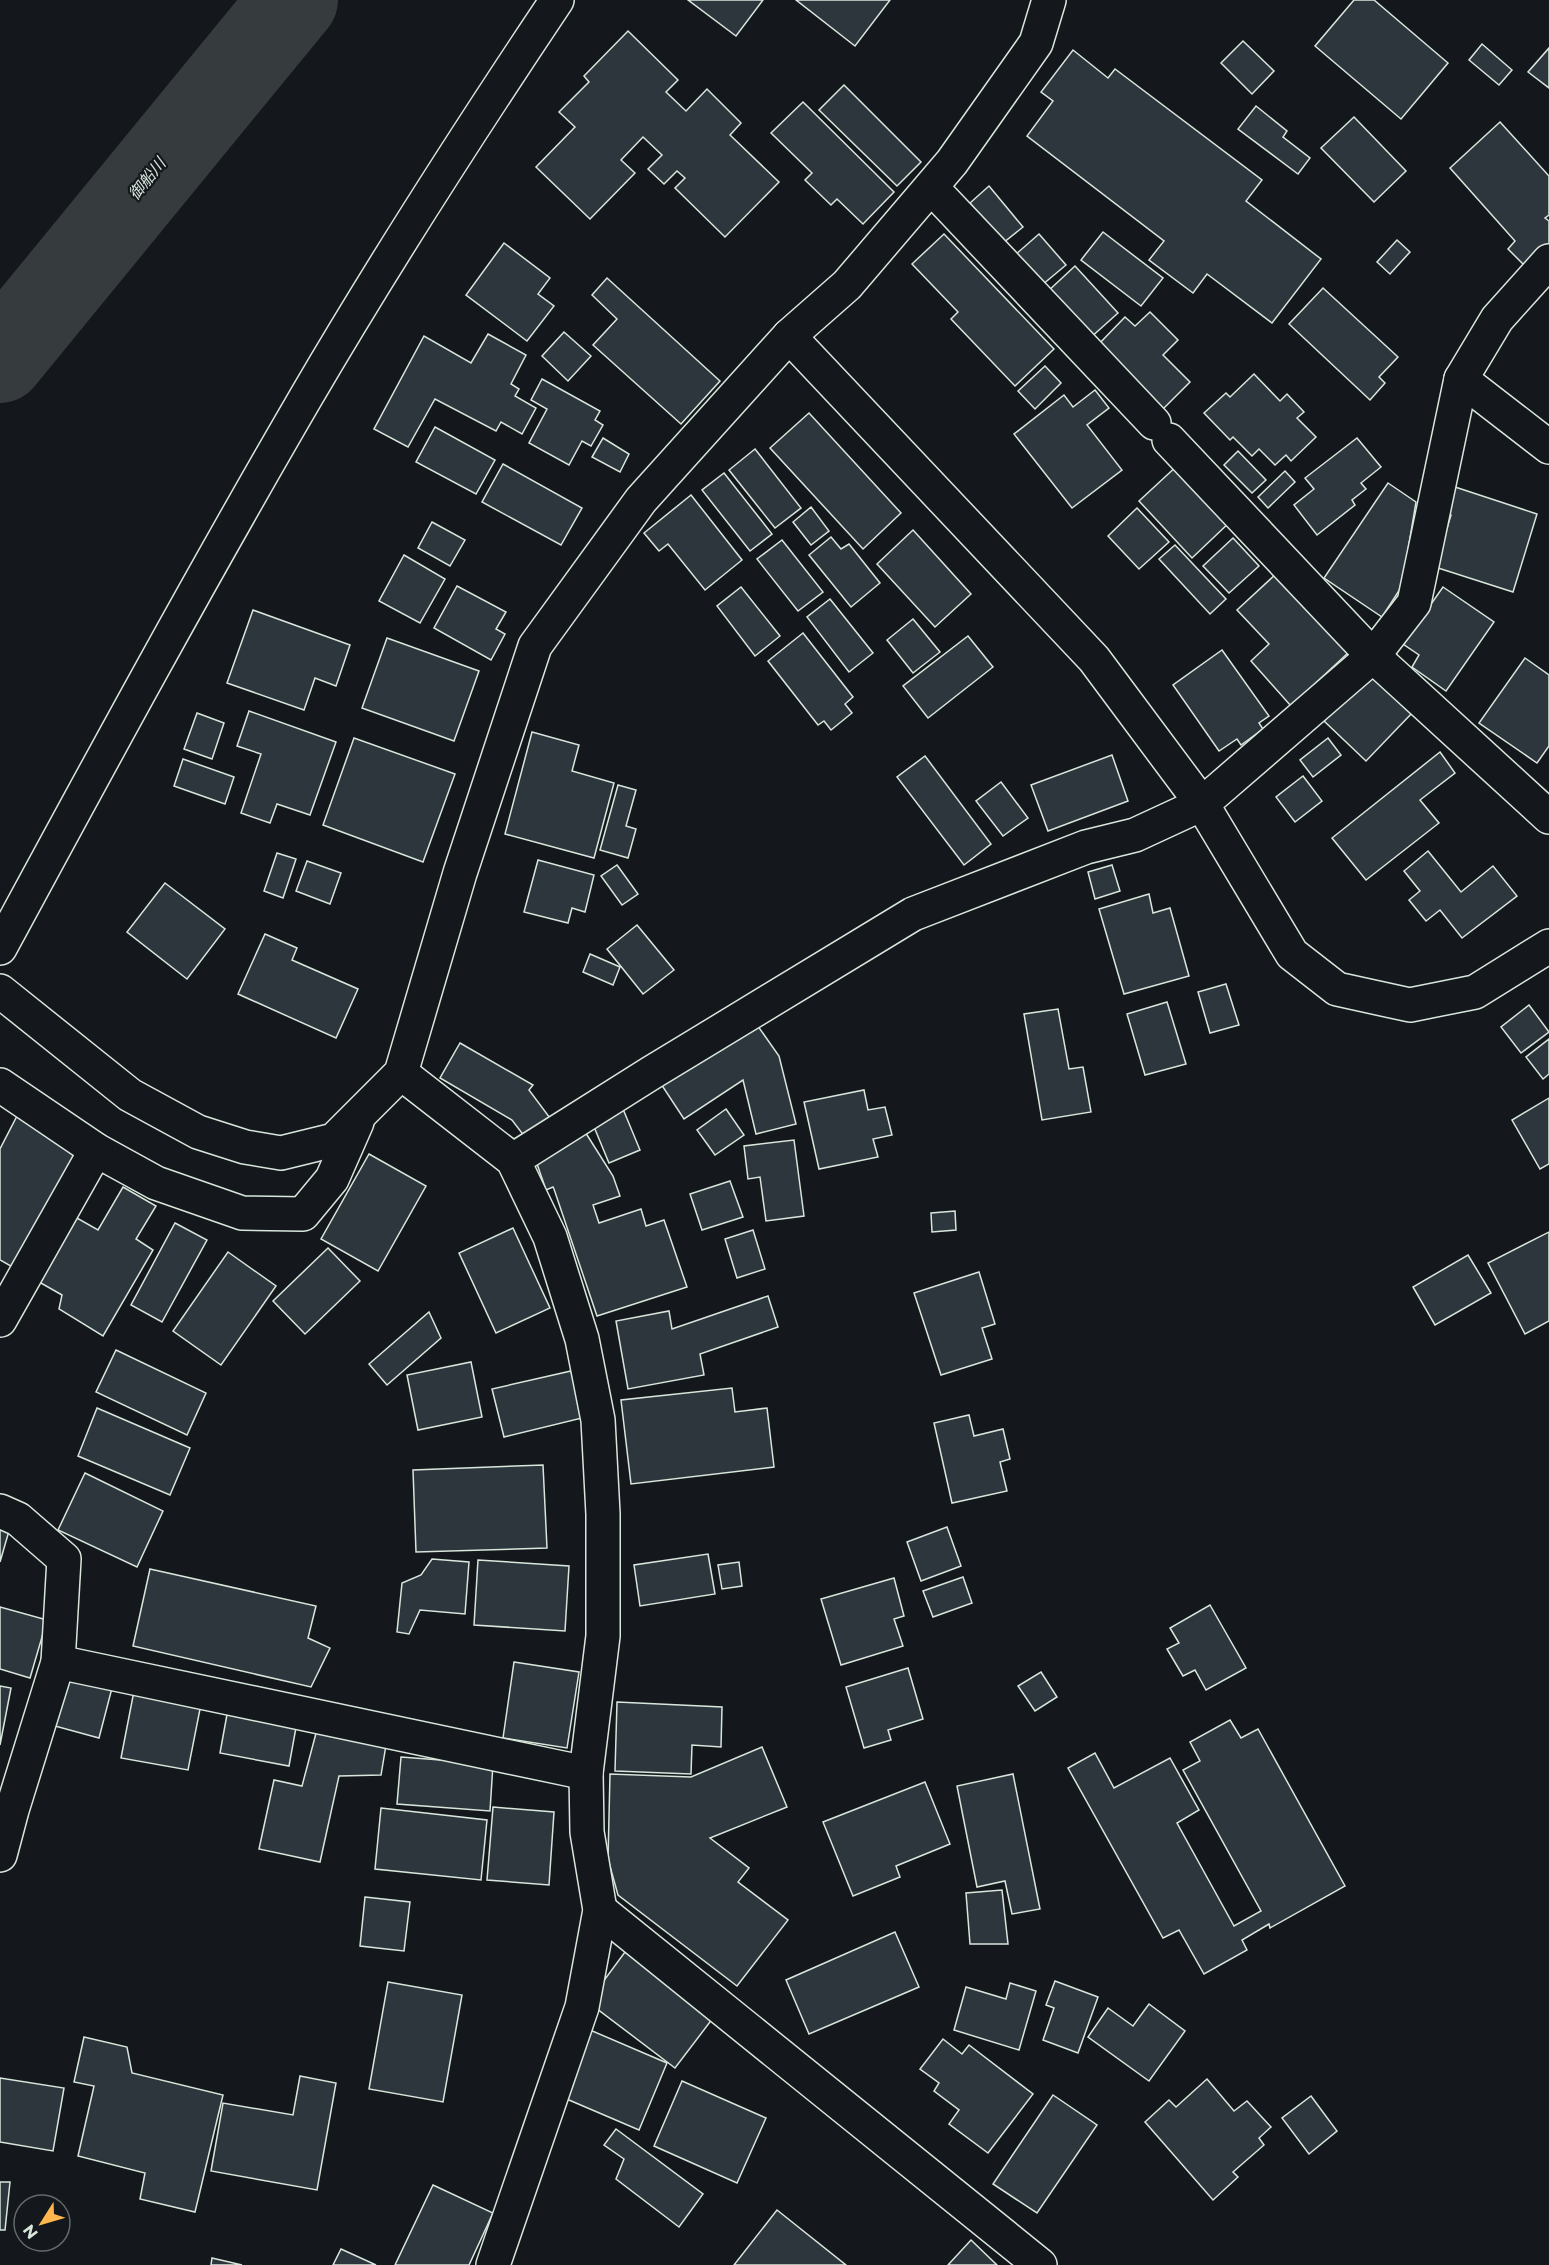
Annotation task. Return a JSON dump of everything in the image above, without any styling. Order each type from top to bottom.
[{"type":"street","points":[[0,948],[86,789],[307,397],[476,121],[556,0]]},
{"type":"street","points":[[0,991],[130,1095],[198,1132],[245,1147],[281,1153],[334,1140],[400,1073],[460,873],[535,646],[641,500],[789,336],[847,285],[951,162],[1036,42],[1049,0]]},
{"type":"street","points":[[931,187],[1373,656],[1549,817]]},
{"type":"street","points":[[513,1160],[651,1073],[914,914],[1086,847],[1135,835],[1202,804],[1373,656],[1414,603],[1461,379],[1497,319],[1549,261]]},
{"type":"street","points":[[789,336],[1094,659],[1202,804],[1292,954],[1336,988],[1410,1005],[1475,992],[1549,946]]},
{"type":"street","points":[[1461,379],[1549,447]]},
{"type":"street","points":[[400,1073],[513,1160],[550,1238],[582,1339],[598,1420],[603,1514],[603,1636],[586,1773],[587,1832],[600,1910],[582,2007],[493,2265]]},
{"type":"street","points":[[0,1084],[96,1150],[156,1183],[242,1213],[303,1214],[333,1179],[361,1113]]},
{"type":"street","points":[[0,1320],[96,1150]]},
{"type":"street","points":[[0,1511],[18,1519],[64,1559],[58,1662],[0,1855]]},
{"type":"street","points":[[58,1662],[586,1773]]},
{"type":"street","points":[[600,1910],[1040,2265]]},
{"type":"building","points":[[688,0],[763,0],[736,36]]},
{"type":"building","points":[[796,0],[890,0],[855,46]]},
{"type":"building","points":[[1354,0],[1374,0],[1448,63],[1401,119],[1315,46]]},
{"type":"building","points":[[628,31],[678,80],[666,92],[686,111],[707,89],[741,123],[730,135],[779,182],[725,237],[675,188],[685,178],[677,171],[664,184],[648,169],[662,155],[643,137],[621,160],[635,173],[590,219],[536,167],[575,127],[559,112],[589,82],[584,76]]},
{"type":"building","points":[[1243,41],[1274,71],[1252,94],[1221,63]]},
{"type":"building","points":[[1482,44],[1512,70],[1499,85],[1469,60]]},
{"type":"building","points":[[1549,48],[1549,88],[1528,72]]},
{"type":"building","points":[[1073,50],[1108,78],[1115,69],[1262,180],[1246,201],[1321,259],[1272,323],[1207,274],[1193,293],[1149,260],[1164,241],[1027,136],[1053,101],[1041,92]]},
{"type":"building","points":[[844,85],[921,162],[897,186],[819,110]]},
{"type":"building","points":[[803,102],[894,192],[863,224],[837,199],[831,205],[805,180],[812,173],[771,133]]},
{"type":"building","points":[[1256,106],[1287,131],[1283,137],[1310,158],[1298,174],[1238,129]]},
{"type":"building","points":[[1354,117],[1406,171],[1374,202],[1321,148]]},
{"type":"building","points":[[1500,122],[1549,176],[1549,215],[1545,218],[1549,221],[1549,244],[1527,268],[1508,249],[1515,241],[1450,168]]},
{"type":"building","points":[[989,186],[1023,227],[1003,243],[970,203]]},
{"type":"building","points":[[1103,232],[1163,278],[1141,306],[1081,260]]},
{"type":"building","points":[[944,234],[1054,349],[1015,386],[951,319],[958,312],[912,264]]},
{"type":"building","points":[[1039,234],[1066,265],[1042,285],[1015,255]]},
{"type":"building","points":[[1397,240],[1410,252],[1390,274],[1377,262]]},
{"type":"building","points":[[504,243],[550,278],[538,294],[554,306],[527,341],[466,295]]},
{"type":"building","points":[[1075,266],[1118,313],[1089,339],[1046,293]]},
{"type":"building","points":[[607,278],[720,381],[681,424],[593,345],[617,319],[592,295]]},
{"type":"building","points":[[1323,288],[1398,357],[1379,377],[1385,383],[1370,400],[1289,324]]},
{"type":"building","points":[[1150,312],[1178,340],[1163,355],[1190,382],[1159,413],[1095,348],[1125,317],[1135,326]]},
{"type":"building","points":[[564,332],[591,356],[568,381],[542,356]]},
{"type":"building","points":[[488,334],[526,355],[511,384],[519,389],[515,396],[536,408],[522,434],[501,422],[496,431],[435,399],[408,447],[374,429],[424,336],[471,363]]},
{"type":"building","points":[[1045,366],[1061,383],[1035,409],[1018,391]]},
{"type":"building","points":[[1254,374],[1280,401],[1287,394],[1304,412],[1297,418],[1316,437],[1291,461],[1286,455],[1275,465],[1259,449],[1252,456],[1233,437],[1230,440],[1204,413],[1226,393],[1230,397]]},
{"type":"building","points":[[542,379],[600,411],[595,420],[603,425],[591,446],[582,441],[569,465],[529,443],[547,409],[531,400]]},
{"type":"building","points":[[1095,390],[1109,408],[1087,425],[1122,470],[1072,508],[1014,434],[1064,395],[1073,407]]},
{"type":"building","points":[[809,413],[901,513],[863,549],[770,448]]},
{"type":"building","points":[[435,427],[495,460],[476,494],[416,462]]},
{"type":"building","points":[[603,438],[629,454],[620,472],[592,457]]},
{"type":"building","points":[[1357,438],[1381,467],[1361,483],[1366,489],[1352,500],[1355,505],[1317,535],[1294,505],[1314,489],[1305,478]]},
{"type":"building","points":[[755,449],[801,508],[775,528],[729,470]]},
{"type":"building","points":[[1238,451],[1266,480],[1252,493],[1224,465]]},
{"type":"building","points":[[503,464],[582,508],[561,545],[482,502]]},
{"type":"building","points":[[1179,464],[1232,520],[1192,558],[1139,501]]},
{"type":"building","points":[[1285,471],[1295,482],[1268,508],[1258,497]]},
{"type":"building","points":[[724,473],[772,534],[750,551],[702,490]]},
{"type":"building","points":[[1388,483],[1416,502],[1402,586],[1382,617],[1324,578]]},
{"type":"building","points":[[1449,485],[1537,514],[1513,592],[1435,567],[1451,515],[1440,512]]},
{"type":"building","points":[[691,495],[742,560],[705,590],[668,544],[659,551],[644,533]]},
{"type":"building","points":[[811,507],[829,531],[811,545],[793,522]]},
{"type":"building","points":[[1137,508],[1169,542],[1139,569],[1108,536]]},
{"type":"building","points":[[432,522],[465,540],[450,566],[418,548]]},
{"type":"building","points":[[913,530],[971,594],[935,627],[877,564]]},
{"type":"building","points":[[831,537],[841,549],[849,544],[880,583],[851,607],[809,555]]},
{"type":"building","points":[[1233,538],[1259,566],[1229,593],[1203,566]]},
{"type":"building","points":[[782,540],[823,592],[798,611],[757,559]]},
{"type":"building","points":[[1175,545],[1226,599],[1210,614],[1159,559]]},
{"type":"building","points":[[404,555],[445,579],[420,623],[379,601]]},
{"type":"building","points":[[1277,573],[1349,652],[1291,706],[1251,661],[1269,644],[1237,610]]},
{"type":"building","points":[[457,586],[506,612],[496,629],[505,634],[491,660],[434,628]]},
{"type":"building","points":[[741,587],[780,636],[755,656],[717,606]]},
{"type":"building","points":[[1443,587],[1494,622],[1446,691],[1412,667],[1419,655],[1403,644]]},
{"type":"building","points":[[830,599],[873,653],[849,672],[807,617]]},
{"type":"building","points":[[253,610],[350,645],[336,686],[315,678],[304,710],[227,683]]},
{"type":"building","points":[[913,619],[940,652],[913,673],[887,640]]},
{"type":"building","points":[[803,633],[853,697],[845,704],[852,713],[831,730],[824,721],[818,725],[768,661]]},
{"type":"building","points":[[968,636],[993,667],[928,718],[903,686]]},
{"type":"building","points":[[387,638],[479,671],[454,741],[362,708]]},
{"type":"building","points":[[1222,650],[1269,716],[1259,723],[1263,729],[1241,745],[1237,739],[1219,751],[1173,685]]},
{"type":"building","points":[[1525,658],[1549,675],[1549,746],[1537,763],[1479,723]]},
{"type":"building","points":[[1371,672],[1413,712],[1366,761],[1324,721]]},
{"type":"building","points":[[249,711],[336,742],[310,815],[277,804],[270,823],[241,813],[261,754],[237,746]]},
{"type":"building","points":[[197,713],[224,723],[212,759],[184,749]]},
{"type":"building","points":[[532,732],[579,745],[572,771],[614,783],[594,858],[505,834]]},
{"type":"building","points":[[354,738],[455,774],[423,862],[323,825]]},
{"type":"building","points":[[1328,738],[1341,755],[1313,777],[1300,760]]},
{"type":"building","points":[[1440,752],[1455,773],[1420,800],[1439,823],[1366,880],[1332,838]]},
{"type":"building","points":[[1112,755],[1128,801],[1048,831],[1031,785]]},
{"type":"building","points":[[925,756],[991,844],[964,865],[897,777]]},
{"type":"building","points":[[183,759],[234,777],[225,804],[174,786]]},
{"type":"building","points":[[1303,776],[1322,801],[1295,822],[1276,797]]},
{"type":"building","points":[[1001,782],[1028,818],[1003,836],[976,801]]},
{"type":"building","points":[[618,785],[636,790],[626,826],[636,829],[628,858],[600,850]]},
{"type":"building","points":[[1428,851],[1461,892],[1493,866],[1517,896],[1462,938],[1440,910],[1426,921],[1409,900],[1420,891],[1404,871]]},
{"type":"building","points":[[277,853],[296,859],[283,898],[264,891]]},
{"type":"building","points":[[538,860],[594,875],[585,912],[572,908],[568,923],[524,912]]},
{"type":"building","points":[[307,861],[341,873],[330,904],[296,891]]},
{"type":"building","points":[[617,865],[638,894],[622,905],[601,876]]},
{"type":"building","points":[[1112,865],[1120,891],[1095,899],[1088,872]]},
{"type":"building","points":[[165,883],[225,929],[187,979],[127,932]]},
{"type":"building","points":[[1149,894],[1153,913],[1170,908],[1189,976],[1124,994],[1099,909]]},
{"type":"building","points":[[637,925],[674,970],[643,994],[607,949]]},
{"type":"building","points":[[265,934],[297,948],[292,960],[358,989],[336,1038],[238,994]]},
{"type":"building","points":[[590,954],[620,967],[613,985],[583,972]]},
{"type":"building","points":[[1226,984],[1239,1025],[1210,1033],[1198,992]]},
{"type":"building","points":[[1167,1002],[1186,1064],[1145,1075],[1127,1014]]},
{"type":"building","points":[[1529,1005],[1549,1032],[1521,1053],[1501,1027]]},
{"type":"building","points":[[1058,1009],[1069,1069],[1083,1067],[1091,1112],[1042,1120],[1024,1014]]},
{"type":"building","points":[[755,1022],[779,1056],[796,1124],[756,1134],[743,1080],[684,1119],[661,1084]]},
{"type":"building","points":[[1549,1039],[1549,1074],[1543,1079],[1526,1057]]},
{"type":"building","points":[[460,1043],[533,1085],[529,1090],[553,1122],[528,1141],[512,1120],[440,1078]]},
{"type":"building","points":[[864,1090],[868,1110],[885,1107],[892,1135],[873,1139],[878,1157],[819,1169],[804,1102]]},
{"type":"building","points":[[1549,1098],[1549,1164],[1540,1169],[1512,1120]]},
{"type":"building","points":[[623,1109],[640,1150],[609,1163],[592,1122]]},
{"type":"building","points":[[726,1109],[744,1135],[715,1155],[697,1130]]},
{"type":"building","points":[[17,1116],[79,1148],[16,1269],[0,1260],[0,1149]]},
{"type":"building","points":[[582,1127],[613,1176],[620,1196],[593,1205],[599,1223],[641,1209],[646,1226],[664,1220],[687,1287],[597,1316],[554,1189],[553,1187],[546,1190],[535,1158]]},
{"type":"building","points":[[794,1140],[804,1216],[766,1221],[760,1177],[748,1179],[744,1146]]},
{"type":"building","points":[[369,1154],[426,1186],[378,1271],[321,1239]]},
{"type":"building","points":[[730,1181],[743,1217],[702,1230],[690,1194]]},
{"type":"building","points":[[123,1187],[156,1206],[136,1239],[153,1250],[103,1336],[59,1309],[62,1295],[39,1282],[77,1218],[98,1230]]},
{"type":"building","points":[[955,1211],[956,1230],[932,1232],[931,1213]]},
{"type":"building","points":[[175,1223],[207,1240],[162,1322],[131,1305]]},
{"type":"building","points":[[513,1228],[550,1308],[496,1333],[459,1253]]},
{"type":"building","points":[[753,1230],[765,1269],[737,1278],[725,1239]]},
{"type":"building","points":[[1549,1232],[1549,1321],[1525,1334],[1488,1263]]},
{"type":"building","points":[[328,1248],[360,1281],[305,1334],[273,1301]]},
{"type":"building","points":[[228,1252],[276,1286],[221,1365],[173,1331]]},
{"type":"building","points":[[1468,1255],[1491,1293],[1435,1325],[1413,1287]]},
{"type":"building","points":[[979,1272],[995,1324],[982,1328],[992,1359],[941,1375],[914,1293]]},
{"type":"building","points":[[768,1296],[778,1327],[700,1354],[704,1375],[628,1389],[616,1321],[669,1311],[672,1329]]},
{"type":"building","points":[[429,1312],[441,1338],[387,1385],[369,1364]]},
{"type":"building","points":[[116,1350],[206,1393],[187,1435],[96,1392]]},
{"type":"building","points":[[471,1362],[482,1417],[418,1430],[407,1375]]},
{"type":"building","points":[[571,1371],[582,1418],[504,1437],[492,1389]]},
{"type":"building","points":[[732,1388],[735,1412],[767,1408],[774,1467],[631,1484],[621,1400]]},
{"type":"building","points":[[97,1408],[190,1448],[170,1495],[78,1456]]},
{"type":"building","points":[[969,1415],[974,1436],[1003,1429],[1010,1459],[1000,1462],[1007,1491],[952,1503],[934,1423]]},
{"type":"building","points":[[543,1465],[547,1548],[416,1552],[413,1470]]},
{"type":"building","points":[[85,1473],[163,1511],[137,1567],[58,1530]]},
{"type":"building","points":[[947,1527],[961,1566],[921,1581],[907,1542]]},
{"type":"building","points":[[0,1528],[9,1531],[0,1562]]},
{"type":"building","points":[[708,1554],[715,1594],[640,1606],[634,1565]]},
{"type":"building","points":[[432,1559],[469,1562],[465,1614],[420,1610],[409,1634],[397,1632],[402,1583],[421,1575]]},
{"type":"building","points":[[478,1560],[569,1566],[565,1631],[474,1625]]},
{"type":"building","points":[[739,1562],[742,1586],[722,1589],[718,1565]]},
{"type":"building","points":[[150,1569],[316,1606],[308,1638],[330,1648],[311,1687],[133,1646]]},
{"type":"building","points":[[963,1577],[972,1603],[933,1617],[923,1591]]},
{"type":"building","points":[[894,1578],[904,1616],[894,1619],[903,1646],[841,1665],[821,1599]]},
{"type":"building","points":[[1210,1605],[1246,1668],[1206,1690],[1195,1670],[1183,1676],[1167,1649],[1179,1643],[1170,1628]]},
{"type":"building","points":[[0,1607],[47,1620],[30,1678],[0,1669]]},
{"type":"building","points":[[514,1662],[579,1672],[567,1748],[503,1738]]},
{"type":"building","points":[[908,1668],[923,1719],[888,1730],[891,1740],[864,1748],[846,1687]]},
{"type":"building","points":[[1041,1672],[1057,1697],[1035,1711],[1018,1686]]},
{"type":"building","points":[[68,1676],[112,1688],[99,1738],[55,1726]]},
{"type":"building","points":[[0,1686],[11,1688],[0,1745]]},
{"type":"building","points":[[134,1691],[201,1704],[188,1770],[121,1758]]},
{"type":"building","points":[[617,1702],[722,1707],[721,1747],[692,1745],[691,1774],[615,1771]]},
{"type":"building","points":[[228,1709],[297,1722],[289,1766],[220,1753]]},
{"type":"building","points":[[1230,1720],[1241,1738],[1258,1729],[1345,1886],[1270,1928],[1269,1924],[1242,1940],[1247,1950],[1204,1974],[1179,1930],[1163,1938],[1068,1768],[1095,1753],[1114,1788],[1170,1758],[1199,1810],[1177,1823],[1234,1926],[1261,1911],[1183,1770],[1200,1761],[1190,1742]]},
{"type":"building","points":[[319,1722],[387,1739],[381,1775],[339,1776],[320,1862],[259,1849],[274,1780],[302,1786]]},
{"type":"building","points":[[762,1747],[787,1807],[710,1838],[749,1868],[738,1882],[788,1920],[737,1986],[618,1895],[608,1859],[610,1774],[691,1777]]},
{"type":"building","points":[[401,1757],[493,1764],[490,1811],[397,1804]]},
{"type":"building","points":[[1013,1774],[1040,1909],[1012,1914],[1005,1881],[977,1887],[957,1786]]},
{"type":"building","points":[[925,1782],[950,1844],[896,1866],[900,1877],[853,1896],[823,1822]]},
{"type":"building","points":[[493,1807],[554,1812],[549,1885],[487,1880]]},
{"type":"building","points":[[381,1808],[487,1820],[481,1880],[375,1869]]},
{"type":"building","points":[[1002,1890],[1008,1944],[970,1944],[966,1893]]},
{"type":"building","points":[[365,1897],[410,1902],[404,1951],[360,1946]]},
{"type":"building","points":[[895,1932],[919,1987],[809,2034],[786,1980]]},
{"type":"building","points":[[625,1952],[713,2018],[675,2068],[588,2002]]},
{"type":"building","points":[[1055,1981],[1098,1997],[1078,2053],[1043,2040],[1054,2008],[1046,2005]]},
{"type":"building","points":[[388,1982],[462,1995],[443,2102],[369,2089]]},
{"type":"building","points":[[1010,1983],[1036,1991],[1019,2050],[954,2030],[966,1987],[1006,1999]]},
{"type":"building","points":[[1149,2004],[1185,2031],[1149,2081],[1088,2037],[1108,2008],[1133,2026]]},
{"type":"building","points":[[590,2030],[667,2063],[639,2130],[562,2097]]},
{"type":"building","points":[[84,2037],[127,2047],[132,2073],[223,2095],[195,2212],[140,2199],[145,2173],[78,2156],[94,2086],[74,2082]]},
{"type":"building","points":[[943,2039],[962,2054],[969,2045],[1033,2094],[988,2153],[949,2124],[959,2110],[934,2091],[939,2083],[920,2069]]},
{"type":"building","points":[[300,2076],[336,2083],[317,2190],[211,2171],[223,2103],[293,2115]]},
{"type":"building","points":[[0,2078],[64,2088],[53,2151],[0,2142]]},
{"type":"building","points":[[1207,2079],[1234,2111],[1247,2101],[1271,2127],[1259,2138],[1264,2145],[1233,2172],[1238,2177],[1213,2200],[1145,2122],[1169,2100],[1176,2107]]},
{"type":"building","points":[[682,2081],[766,2118],[737,2183],[654,2146]]},
{"type":"building","points":[[1053,2095],[1097,2125],[1037,2213],[993,2184]]},
{"type":"building","points":[[1311,2096],[1337,2131],[1309,2154],[1282,2118]]},
{"type":"building","points":[[616,2129],[703,2194],[679,2227],[616,2179],[624,2159],[604,2145]]},
{"type":"building","points":[[0,2182],[10,2182],[5,2230],[0,2230]]},
{"type":"building","points":[[433,2185],[493,2213],[469,2265],[395,2265]]},
{"type":"building","points":[[777,2210],[846,2265],[734,2265]]},
{"type":"building","points":[[971,2240],[997,2265],[948,2265]]},
{"type":"building","points":[[341,2249],[376,2265],[333,2265]]},
{"type":"building","points":[[212,2258],[242,2265],[211,2265]]},
{"type":"waterway","name":"御船川","points":[[0,359],[294,0]]}]
